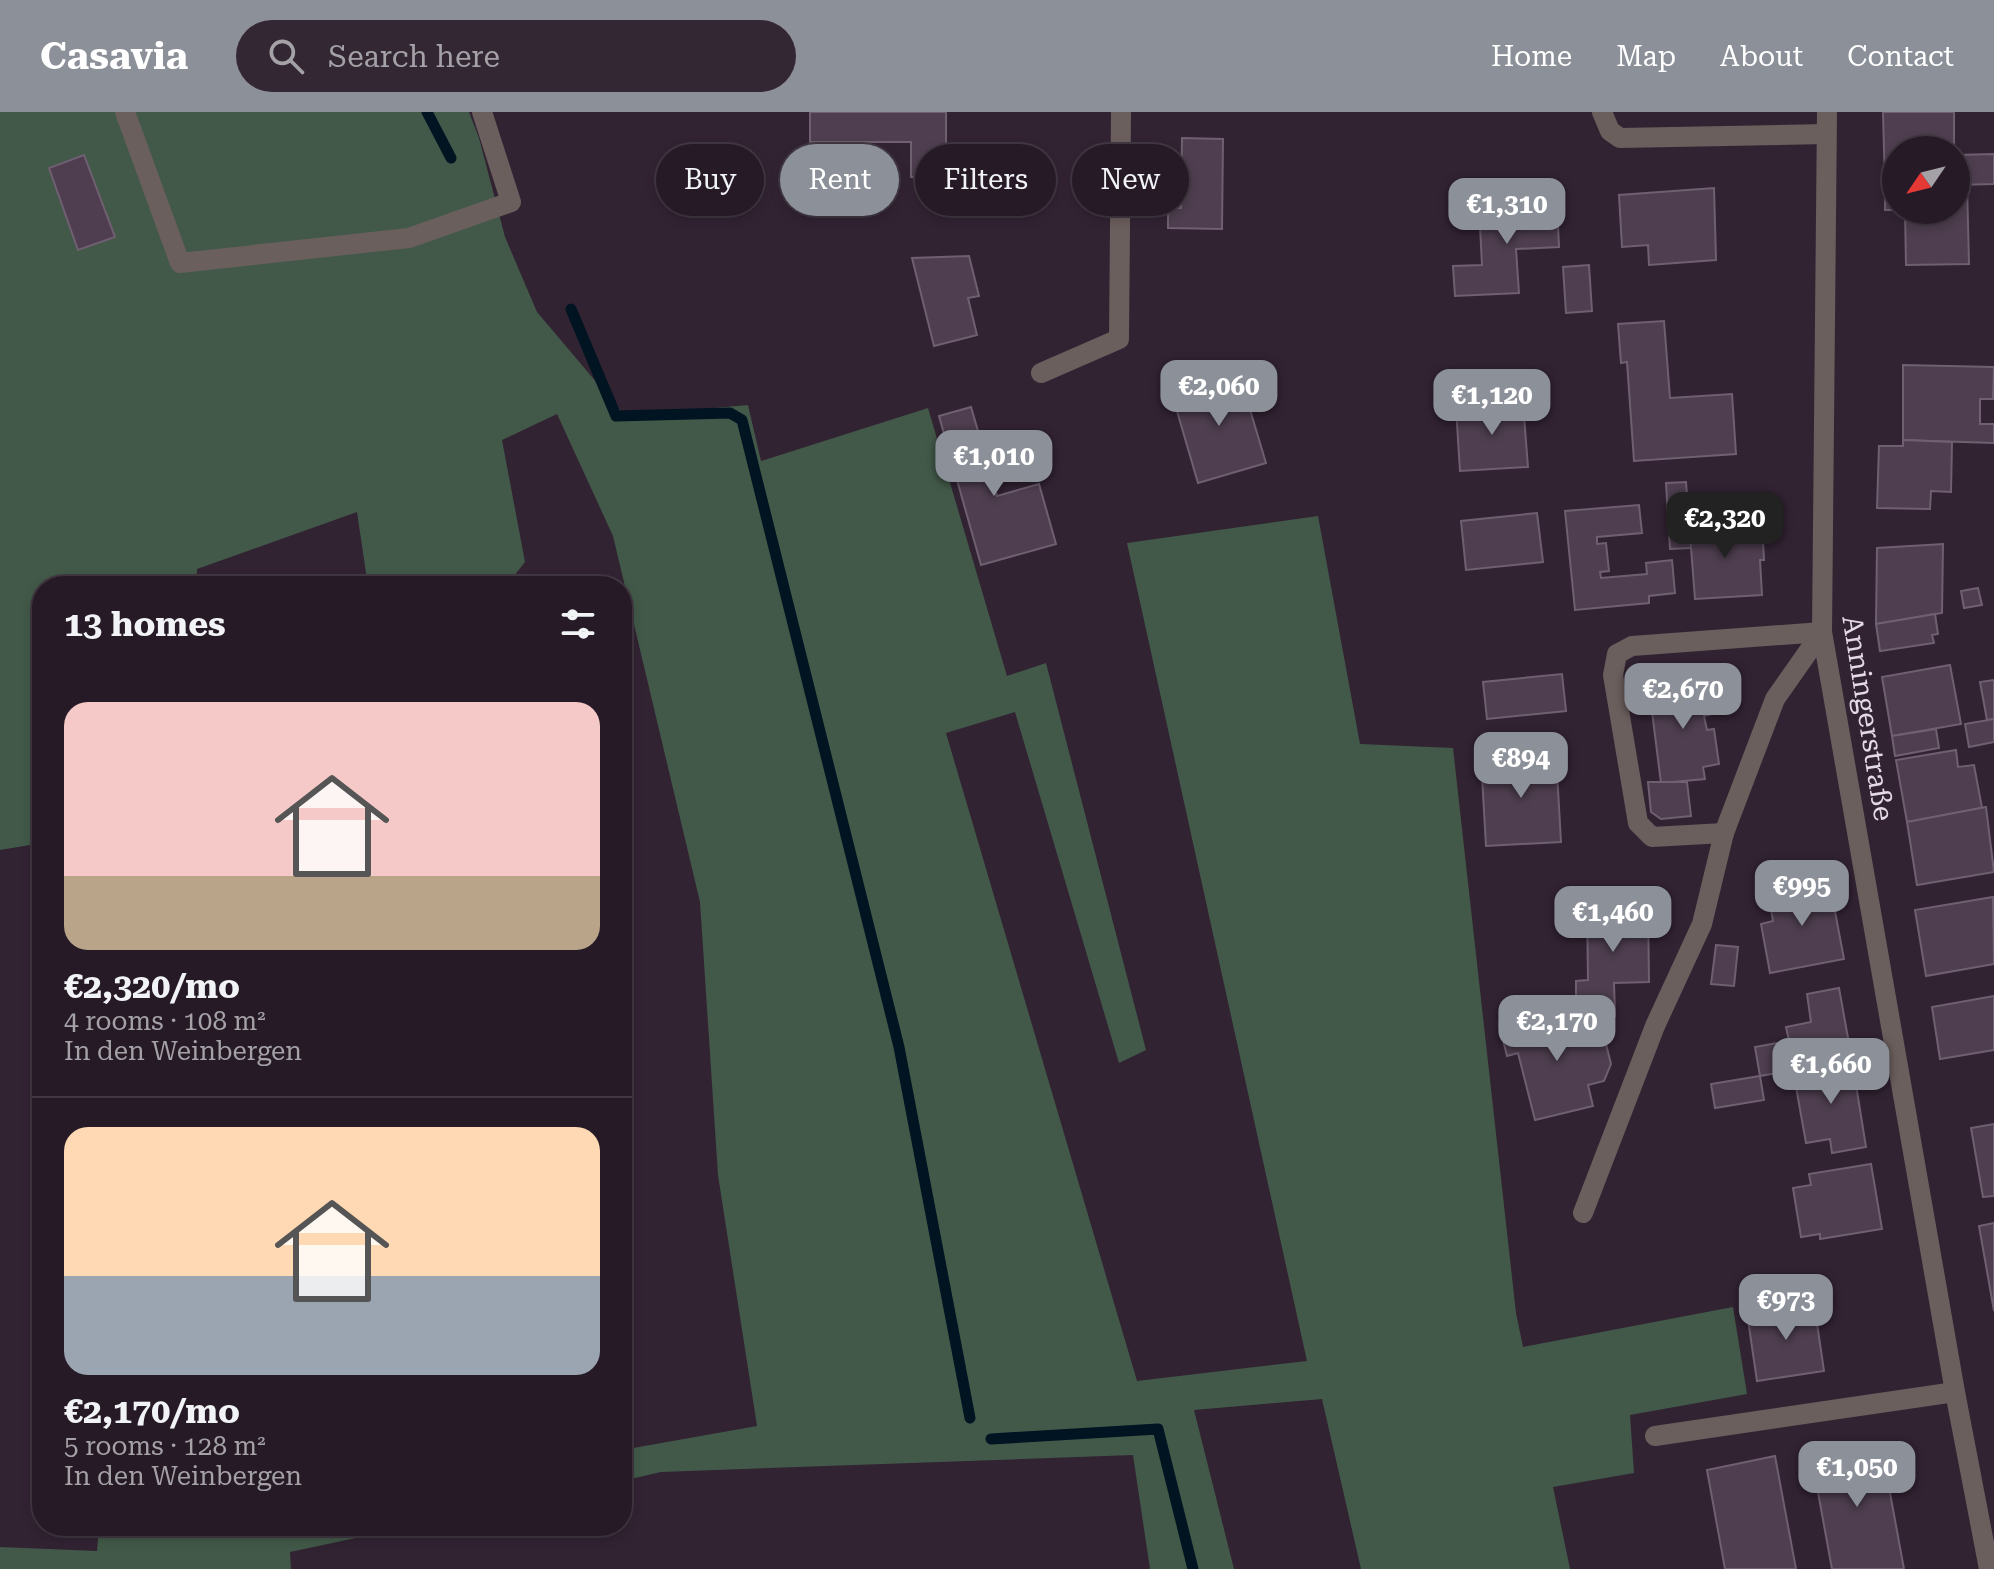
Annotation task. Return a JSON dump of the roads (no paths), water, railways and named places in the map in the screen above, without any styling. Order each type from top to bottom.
[{"type":"street","points":[[125,112],[180,263],[409,238],[511,202],[482,112]]},
{"type":"street","points":[[1041,373],[1119,339],[1121,112]]},
{"type":"street","points":[[1602,112],[1610,131],[1620,138],[1826,134]]},
{"type":"street","name":"Anningerstraße","points":[[1827,112],[1822,632],[1955,1392],[1989,1569]]},
{"type":"street","points":[[1724,833],[1652,837],[1638,823],[1613,675],[1617,654],[1632,646],[1822,632]]},
{"type":"street","points":[[1583,1213],[1655,1026],[1702,924],[1724,833],[1775,699],[1822,632]]},
{"type":"street","points":[[1655,1436],[1955,1392]]},
{"type":"street","name":"Anningerstraße","points":[[1980,1514],[1994,1531]]},
{"type":"waterway","points":[[427,112],[451,158]]},
{"type":"waterway","points":[[571,309],[616,416],[730,413],[742,420],[899,1047],[970,1418]]},
{"type":"waterway","points":[[991,1439],[1158,1429],[1193,1569]]}]
